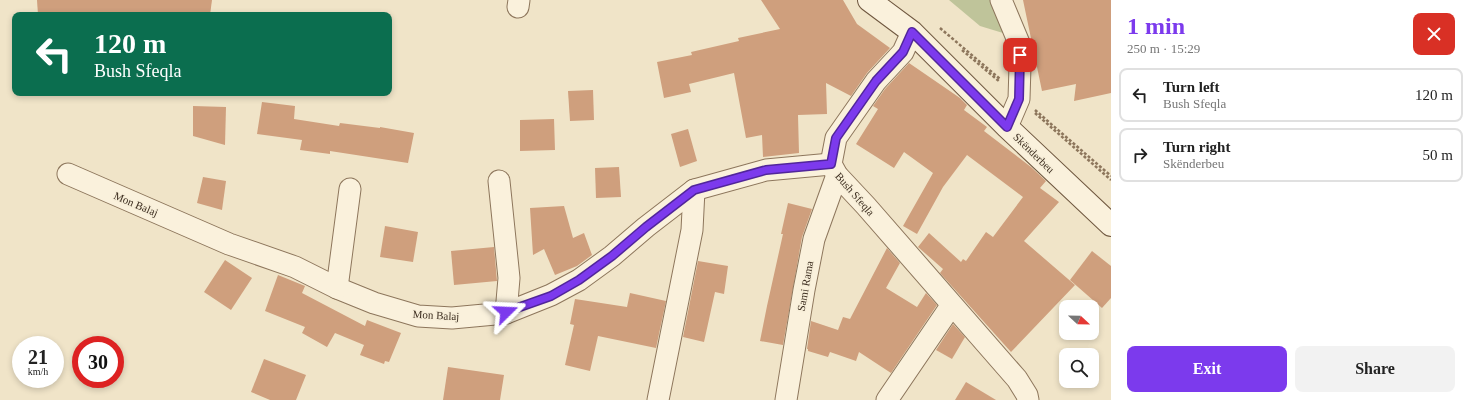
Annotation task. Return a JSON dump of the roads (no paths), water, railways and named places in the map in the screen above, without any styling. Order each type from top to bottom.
[{"type":"main road","name":"Skënderbeu","points":[[869,0],[912,32],[1007,127],[1111,225]]},
{"type":"street","points":[[1001,0],[1019,43],[1019,99],[1007,127]]},
{"type":"street","name":"Bush Sfeqla","points":[[912,32],[903,52],[876,81],[836,138],[834,169],[951,306],[1017,379],[1027,394],[1028,400]]},
{"type":"street","name":"Mon Balaj","points":[[68,174],[229,244],[296,267],[337,288],[374,303],[418,316],[452,318],[506,312],[551,296],[579,280],[612,256],[646,227],[694,190],[766,170],[834,169]]},
{"type":"street","name":"Sami Rama","points":[[786,400],[814,239],[834,169]]},
{"type":"street","points":[[499,181],[509,278],[506,312]]},
{"type":"street","points":[[337,288],[350,189]]},
{"type":"street","points":[[658,400],[692,230],[694,190]]},
{"type":"street","points":[[887,400],[951,306]]}]
